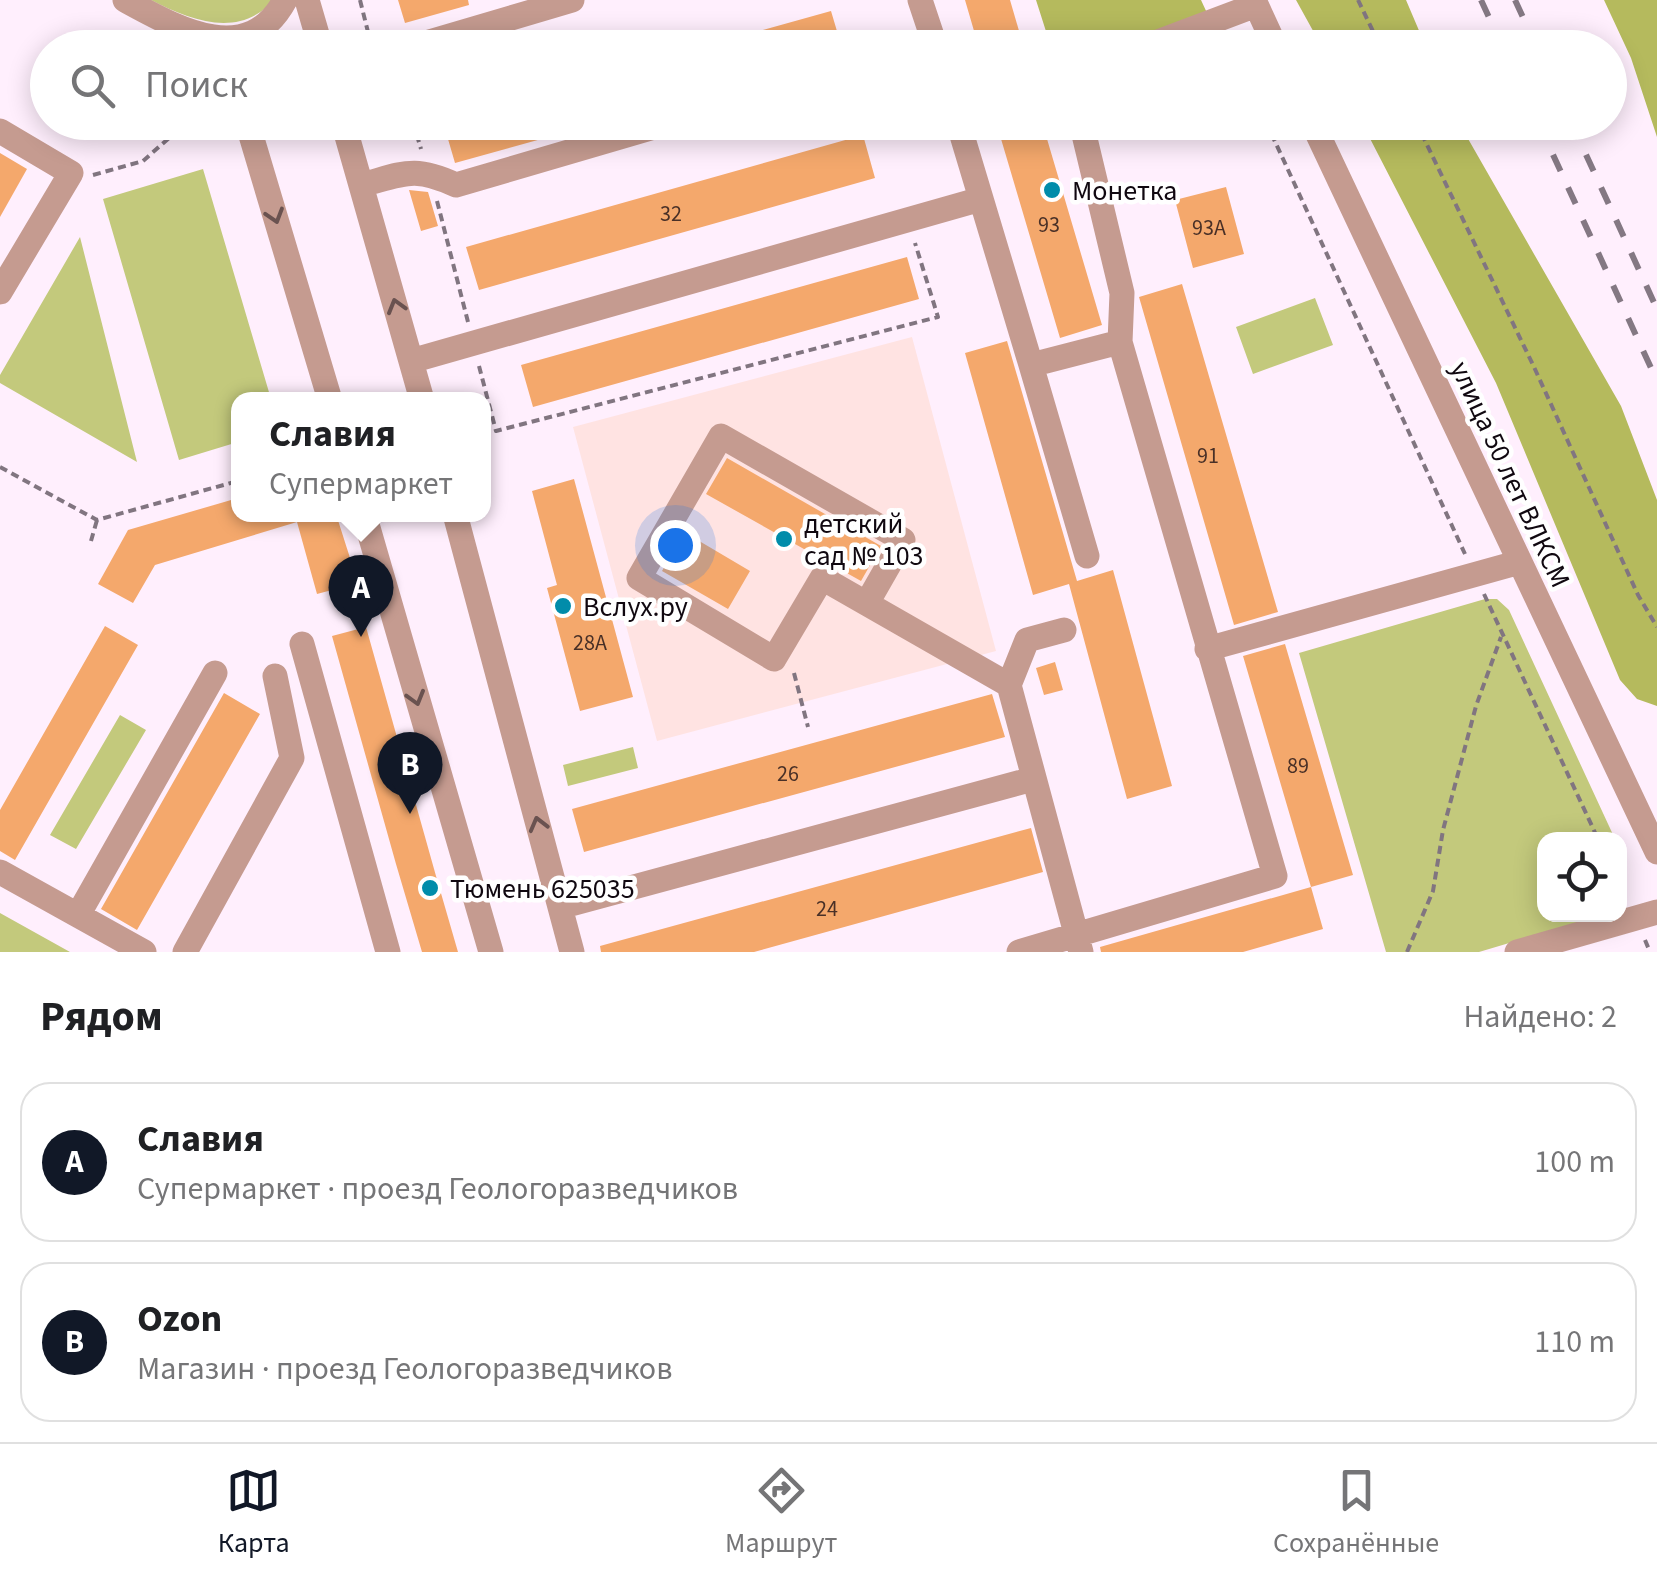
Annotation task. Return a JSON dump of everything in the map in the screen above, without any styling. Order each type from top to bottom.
[{"type":"street","points":[[126,0],[178,30]]},
{"type":"street","points":[[255,30],[264,27],[285,0]]},
{"type":"street","points":[[307,0],[316,30]]},
{"type":"street","points":[[470,30],[572,0]]},
{"type":"street","points":[[920,0],[928,30]]},
{"type":"street","points":[[1187,30],[1255,3],[1268,30]]},
{"type":"street","points":[[0,132],[71,173],[0,292]]},
{"type":"street","points":[[251,140],[328,392]]},
{"type":"street","points":[[348,140],[420,392]]},
{"type":"street","points":[[361,185],[415,171],[456,185],[610,140]]},
{"type":"street","points":[[963,140],[1087,556]]},
{"type":"street","points":[[1019,952],[1079,944],[1275,876],[1120,342],[1122,293],[1085,140]]},
{"type":"street","name":"улица 50 лет ВЛКСМ","points":[[1321,140],[1657,852]]},
{"type":"street","points":[[412,361],[981,199]]},
{"type":"street","points":[[1031,365],[1120,342]]},
{"type":"street","points":[[867,602],[904,540],[722,436],[639,578],[774,660],[822,578],[1009,685]]},
{"type":"street","points":[[366,522],[490,952]]},
{"type":"street","points":[[457,522],[572,952]]},
{"type":"street","points":[[1207,649],[1520,562]]},
{"type":"street","points":[[1064,630],[1027,640],[1009,685],[1079,944]]},
{"type":"street","points":[[302,644],[388,952]]},
{"type":"street","points":[[78,915],[215,673]]},
{"type":"street","points":[[186,952],[292,758],[275,676]]},
{"type":"street","points":[[560,907],[1032,779]]},
{"type":"street","points":[[0,872],[144,952]]},
{"type":"street","points":[[1517,952],[1657,912]]},
{"type":"path","points":[[360,0],[368,30]]},
{"type":"path","points":[[1358,0],[1372,30]]},
{"type":"path","points":[[90,176],[143,162],[167,140]]},
{"type":"path","points":[[419,140],[486,392]]},
{"type":"path","points":[[1274,140],[1594,832]]},
{"type":"path","points":[[1425,140],[1638,596],[1657,628]]},
{"type":"path","points":[[491,411],[496,430],[938,317],[908,220]]},
{"type":"path","points":[[0,468],[97,520],[231,483]]},
{"type":"path","points":[[91,541],[97,520]]},
{"type":"path","points":[[1406,952],[1433,891],[1443,830],[1476,706],[1502,634]]},
{"type":"path","points":[[786,640],[808,726]]},
{"type":"shaded area","name":"детский сад № 103","points":[[912,337],[996,651],[657,741],[573,427]]},
{"type":"green space","points":[[151,0],[274,0],[260,12],[231,23],[199,20]]},
{"type":"green space","points":[[1036,0],[1201,0],[1207,13],[1161,30],[1046,30]]},
{"type":"green space","points":[[1296,0],[1406,0],[1419,30],[1313,30]]},
{"type":"green space","points":[[1604,0],[1657,0],[1657,137],[1627,49],[1627,30],[1618,30]]},
{"type":"green space","points":[[1371,140],[1469,140],[1621,406],[1657,500],[1657,706],[1637,699],[1620,680],[1496,383]]},
{"type":"green space","points":[[203,169],[269,392],[231,392],[231,444],[179,460],[103,199]]},
{"type":"green space","points":[[80,237],[137,462],[0,383],[0,375]]},
{"type":"green space","points":[[1315,298],[1333,345],[1253,374],[1236,327]]},
{"type":"green space","points":[[1485,599],[1497,599],[1509,610],[1612,832],[1537,832],[1537,922],[1580,922],[1479,952],[1386,952],[1299,653]]},
{"type":"green space","points":[[120,715],[146,730],[76,849],[50,835]]},
{"type":"green space","points":[[633,747],[638,768],[568,786],[563,765]]},
{"type":"green space","points":[[0,913],[70,952],[0,952]]},
{"type":"building","points":[[398,0],[468,0],[469,5],[405,23]]},
{"type":"building","points":[[965,0],[1010,0],[1019,30],[974,30]]},
{"type":"building","points":[[831,11],[837,30],[763,30]]},
{"type":"building","points":[[448,140],[538,140],[455,163]]},
{"type":"building","points":[[845,140],[864,140],[875,178],[479,290],[466,247]]},
{"type":"building","points":[[1001,140],[1047,140],[1102,325],[1060,338]]},
{"type":"building","points":[[0,153],[27,169],[0,217]]},
{"type":"building","points":[[1226,187],[1244,254],[1193,268],[1175,200]]},
{"type":"building","points":[[409,190],[428,192],[438,226],[421,231]]},
{"type":"building","points":[[907,257],[919,299],[533,407],[521,365]]},
{"type":"building","points":[[1182,284],[1278,612],[1234,625],[1139,297]]},
{"type":"building","points":[[1007,341],[1077,581],[1113,570],[1172,786],[1127,799],[1069,584],[1033,595],[965,353]]},
{"type":"building","points":[[727,458],[881,546],[861,581],[706,494]]},
{"type":"building","points":[[574,479],[633,697],[580,711],[547,588],[557,585],[532,491]]},
{"type":"building","points":[[231,500],[231,522],[297,522],[155,565],[133,603],[98,584],[128,530]]},
{"type":"building","points":[[297,522],[339,522],[358,583],[317,594]]},
{"type":"building","points":[[684,532],[750,571],[728,609],[662,571]]},
{"type":"building","points":[[105,626],[138,645],[15,860],[0,851],[0,810]]},
{"type":"building","points":[[366,627],[458,952],[422,952],[396,864],[332,636]]},
{"type":"building","points":[[1285,644],[1353,875],[1311,887],[1243,656]]},
{"type":"building","points":[[1055,662],[1063,690],[1044,695],[1036,668]]},
{"type":"building","points":[[224,693],[260,714],[137,930],[101,909]]},
{"type":"building","points":[[992,694],[1005,737],[584,852],[572,809]]},
{"type":"building","points":[[1031,828],[1043,872],[754,952],[601,952],[600,946]]},
{"type":"building","points":[[1311,887],[1323,929],[1243,952],[1101,952],[1100,947]]},
{"type":"railway","points":[[1481,0],[1495,30]]},
{"type":"railway","points":[[1515,0],[1529,30]]},
{"type":"railway","points":[[1546,140],[1657,381]]},
{"type":"railway","points":[[1579,140],[1657,309]]},
{"type":"place","name":"Монетка","points":[[1052,190]]},
{"type":"place","name":"детский сад № 103","points":[[784,539]]},
{"type":"place","name":"Вслух.ру","points":[[563,606]]},
{"type":"place","name":"Славия","points":[[361,637]]},
{"type":"place","name":"Ozon","points":[[410,814]]},
{"type":"place","name":"Тюмень 625035","points":[[430,888]]}]
